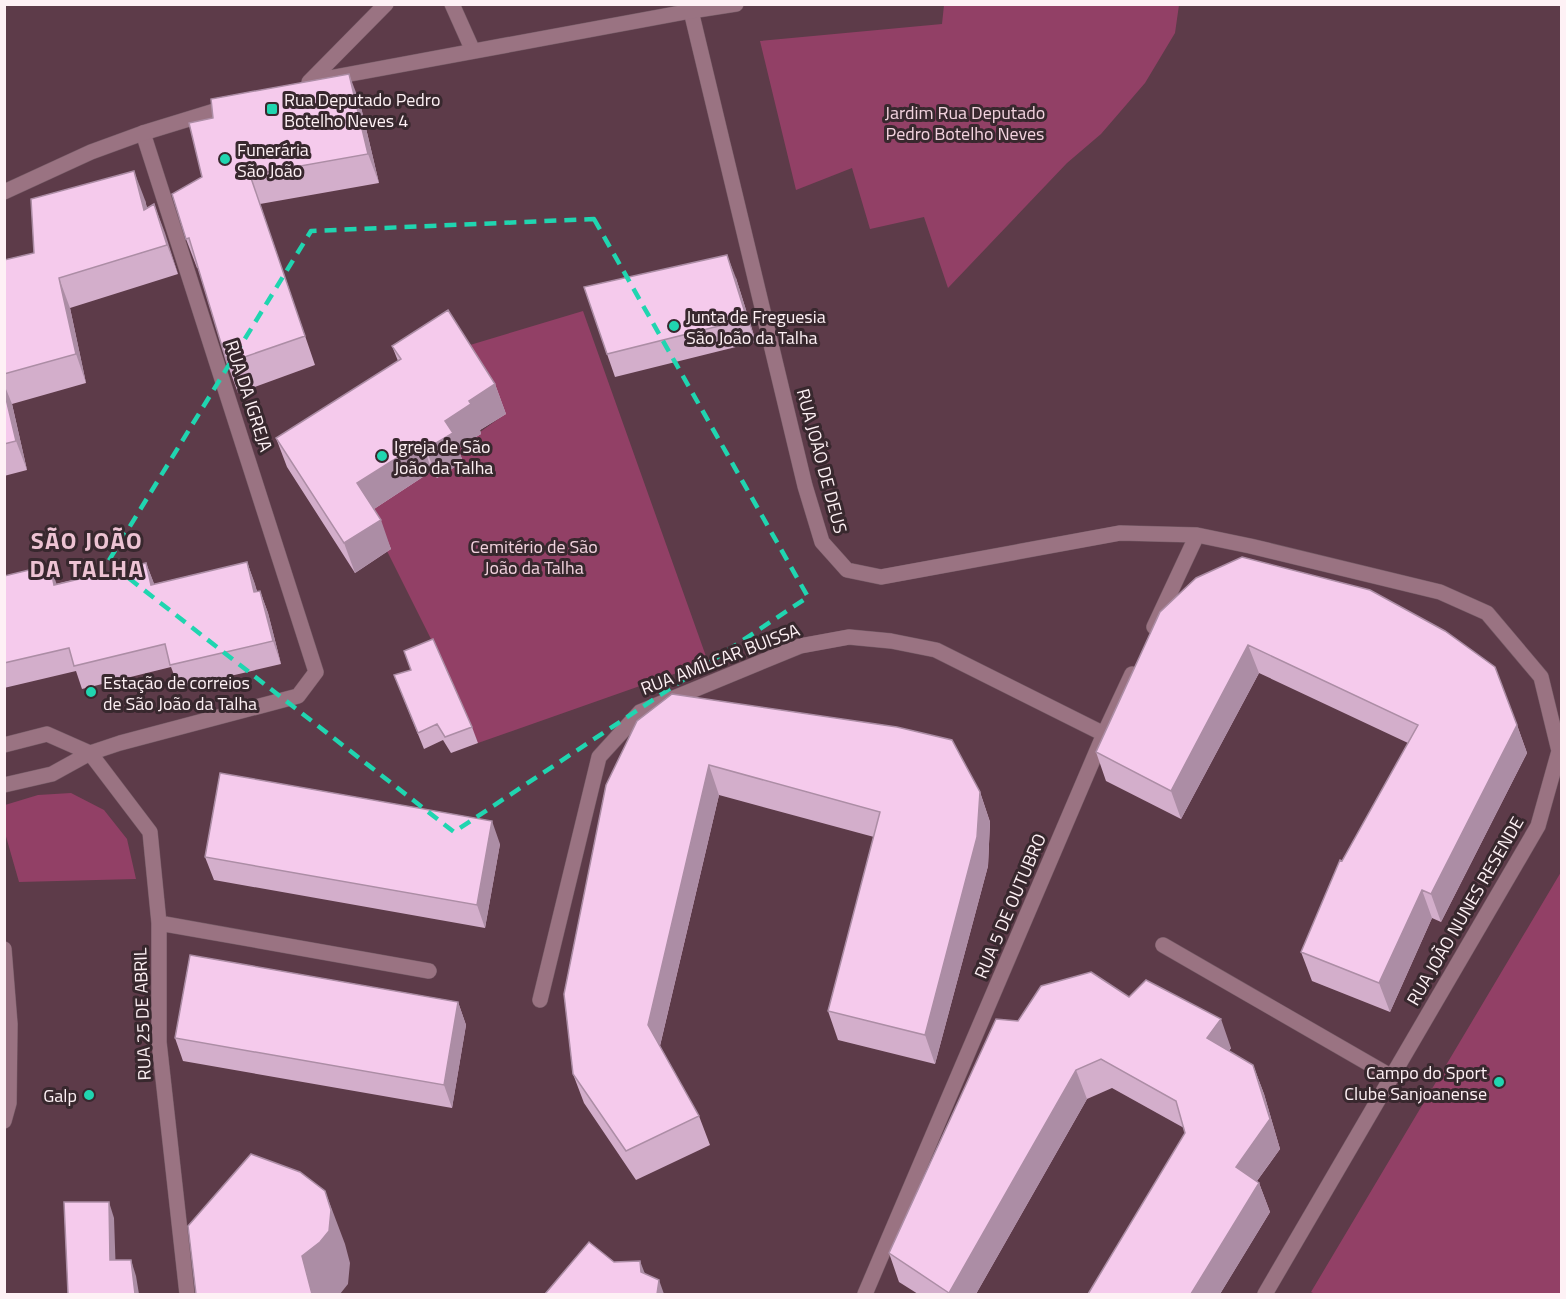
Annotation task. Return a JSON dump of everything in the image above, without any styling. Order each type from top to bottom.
[{"type":"street","points":[[386,4],[303,84],[736,4]]},
{"type":"street","points":[[452,4],[473,51]]},
{"type":"street","name":"RUA JOÃO DE DEUS","points":[[691,11],[805,486],[822,542],[847,570],[881,577],[1120,533],[1197,535]]},
{"type":"street","points":[[4,192],[91,152],[143,133],[242,103]]},
{"type":"street","name":"RUA DA IGREJA","points":[[90,753],[298,696],[316,672],[143,133]]},
{"type":"street","points":[[1148,640],[1197,535]]},
{"type":"street","name":"RUA JOÃO NUNES RESENDE","points":[[1197,535],[1440,592],[1486,614],[1541,677],[1559,751],[1538,826],[1265,1294]]},
{"type":"street","name":"RUA AMÍLCAR BUISSA","points":[[540,1000],[598,756],[640,712],[800,646],[849,637],[891,641],[936,650],[1104,734]]},
{"type":"street","name":"RUA 5 DE OUTUBRO","points":[[865,1294],[1104,734],[1138,661]]},
{"type":"street","points":[[4,745],[47,734],[90,753]]},
{"type":"street","points":[[4,785],[52,774],[90,753]]},
{"type":"street","name":"RUA 25 DE ABRIL","points":[[90,753],[150,832],[159,923],[159,1042],[187,1294]]},
{"type":"street","points":[[159,923],[429,971]]},
{"type":"street","points":[[1163,945],[1392,1077]]},
{"type":"street","points":[[4,949],[10,1024],[9,1103],[4,1121]]},
{"type":"highlighted area","points":[[594,219],[808,597],[454,832],[108,562],[311,231]]},
{"type":"green space","name":"Jardim Rua Deputado Pedro Botelho Neves","points":[[944,5],[1179,5],[1175,33],[1145,83],[1101,134],[1067,163],[948,288],[924,217],[870,229],[852,168],[796,190],[760,41],[942,24]]},
{"type":"green space","name":"Cemitério de São João da Talha","points":[[583,311],[708,662],[478,743],[449,675],[368,513],[505,414],[470,345]]},
{"type":"green space","points":[[71,793],[104,810],[127,839],[136,879],[19,882],[5,833],[5,805],[38,795]]},
{"type":"green space","name":"Campo do Sport Clube Sanjoanense","points":[[1561,872],[1561,1294],[1315,1294],[1311,1292]]},
{"type":"building","points":[[349,74],[368,154],[250,175],[305,336],[227,363],[189,238],[186,239],[172,194],[202,177],[189,123],[213,118],[211,99]]},
{"type":"building","points":[[134,171],[144,210],[154,204],[167,245],[59,278],[76,354],[4,374],[4,260],[34,253],[31,199]]},
{"type":"building","name":"Junta de Freguesia São João da Talha","points":[[727,255],[747,319],[607,354],[584,287]]},
{"type":"building","name":"Igreja de São João da Talha","points":[[448,310],[495,384],[469,401],[471,404],[445,421],[453,433],[426,449],[422,442],[357,483],[381,520],[344,543],[276,438],[401,359],[392,346]]},
{"type":"building","points":[[4,390],[16,441],[4,444]]},
{"type":"building","points":[[1242,557],[1370,590],[1445,631],[1495,667],[1517,725],[1431,894],[1422,890],[1379,983],[1301,952],[1340,860],[1342,861],[1418,725],[1248,645],[1171,791],[1096,752],[1160,612],[1196,578]]},
{"type":"building","points":[[247,562],[254,592],[260,591],[273,641],[170,665],[165,644],[74,666],[69,648],[4,663],[4,576],[50,565],[54,585],[146,563],[151,585]]},
{"type":"building","points":[[433,639],[472,727],[445,737],[437,724],[418,733],[394,675],[411,670],[404,651]]},
{"type":"building","points":[[672,694],[897,727],[952,740],[980,792],[977,837],[925,1035],[828,1011],[880,812],[709,765],[648,1025],[699,1116],[626,1151],[573,1074],[564,994],[606,785],[637,721]]},
{"type":"building","points":[[220,773],[492,821],[477,905],[205,857]]},
{"type":"building","points":[[190,955],[458,1002],[444,1085],[175,1038]]},
{"type":"building","points":[[1091,972],[1129,997],[1146,980],[1221,1019],[1207,1038],[1253,1065],[1270,1119],[1236,1167],[1259,1183],[1191,1294],[1088,1294],[1185,1133],[1176,1101],[1101,1059],[1076,1070],[949,1293],[889,1253],[996,1019],[1018,1021],[1041,986]]},
{"type":"building","points":[[251,1154],[300,1172],[325,1191],[331,1210],[329,1231],[320,1242],[302,1256],[312,1294],[196,1294],[188,1226]]},
{"type":"building","points":[[64,1202],[109,1202],[110,1260],[131,1260],[135,1294],[68,1294]]},
{"type":"building","points":[[589,1242],[614,1262],[640,1261],[641,1272],[659,1280],[657,1294],[545,1294]]},
{"type":"place","name":"Rua Deputado Pedro Botelho Neves 4","points":[[272,109]]},
{"type":"place","name":"Funerária São João","points":[[225,159]]},
{"type":"place","name":"Junta de Freguesia São João da Talha","points":[[674,326]]},
{"type":"place","name":"Igreja de São João da Talha","points":[[382,456]]},
{"type":"place","name":"Estação de correios de São João da Talha","points":[[91,692]]},
{"type":"place","name":"Campo do Sport Clube Sanjoanense","points":[[1499,1082]]},
{"type":"place","name":"Galp","points":[[89,1095]]},
{"type":"district","name":"SÃO JOÃO DA TALHA","points":[[87,554]]}]
